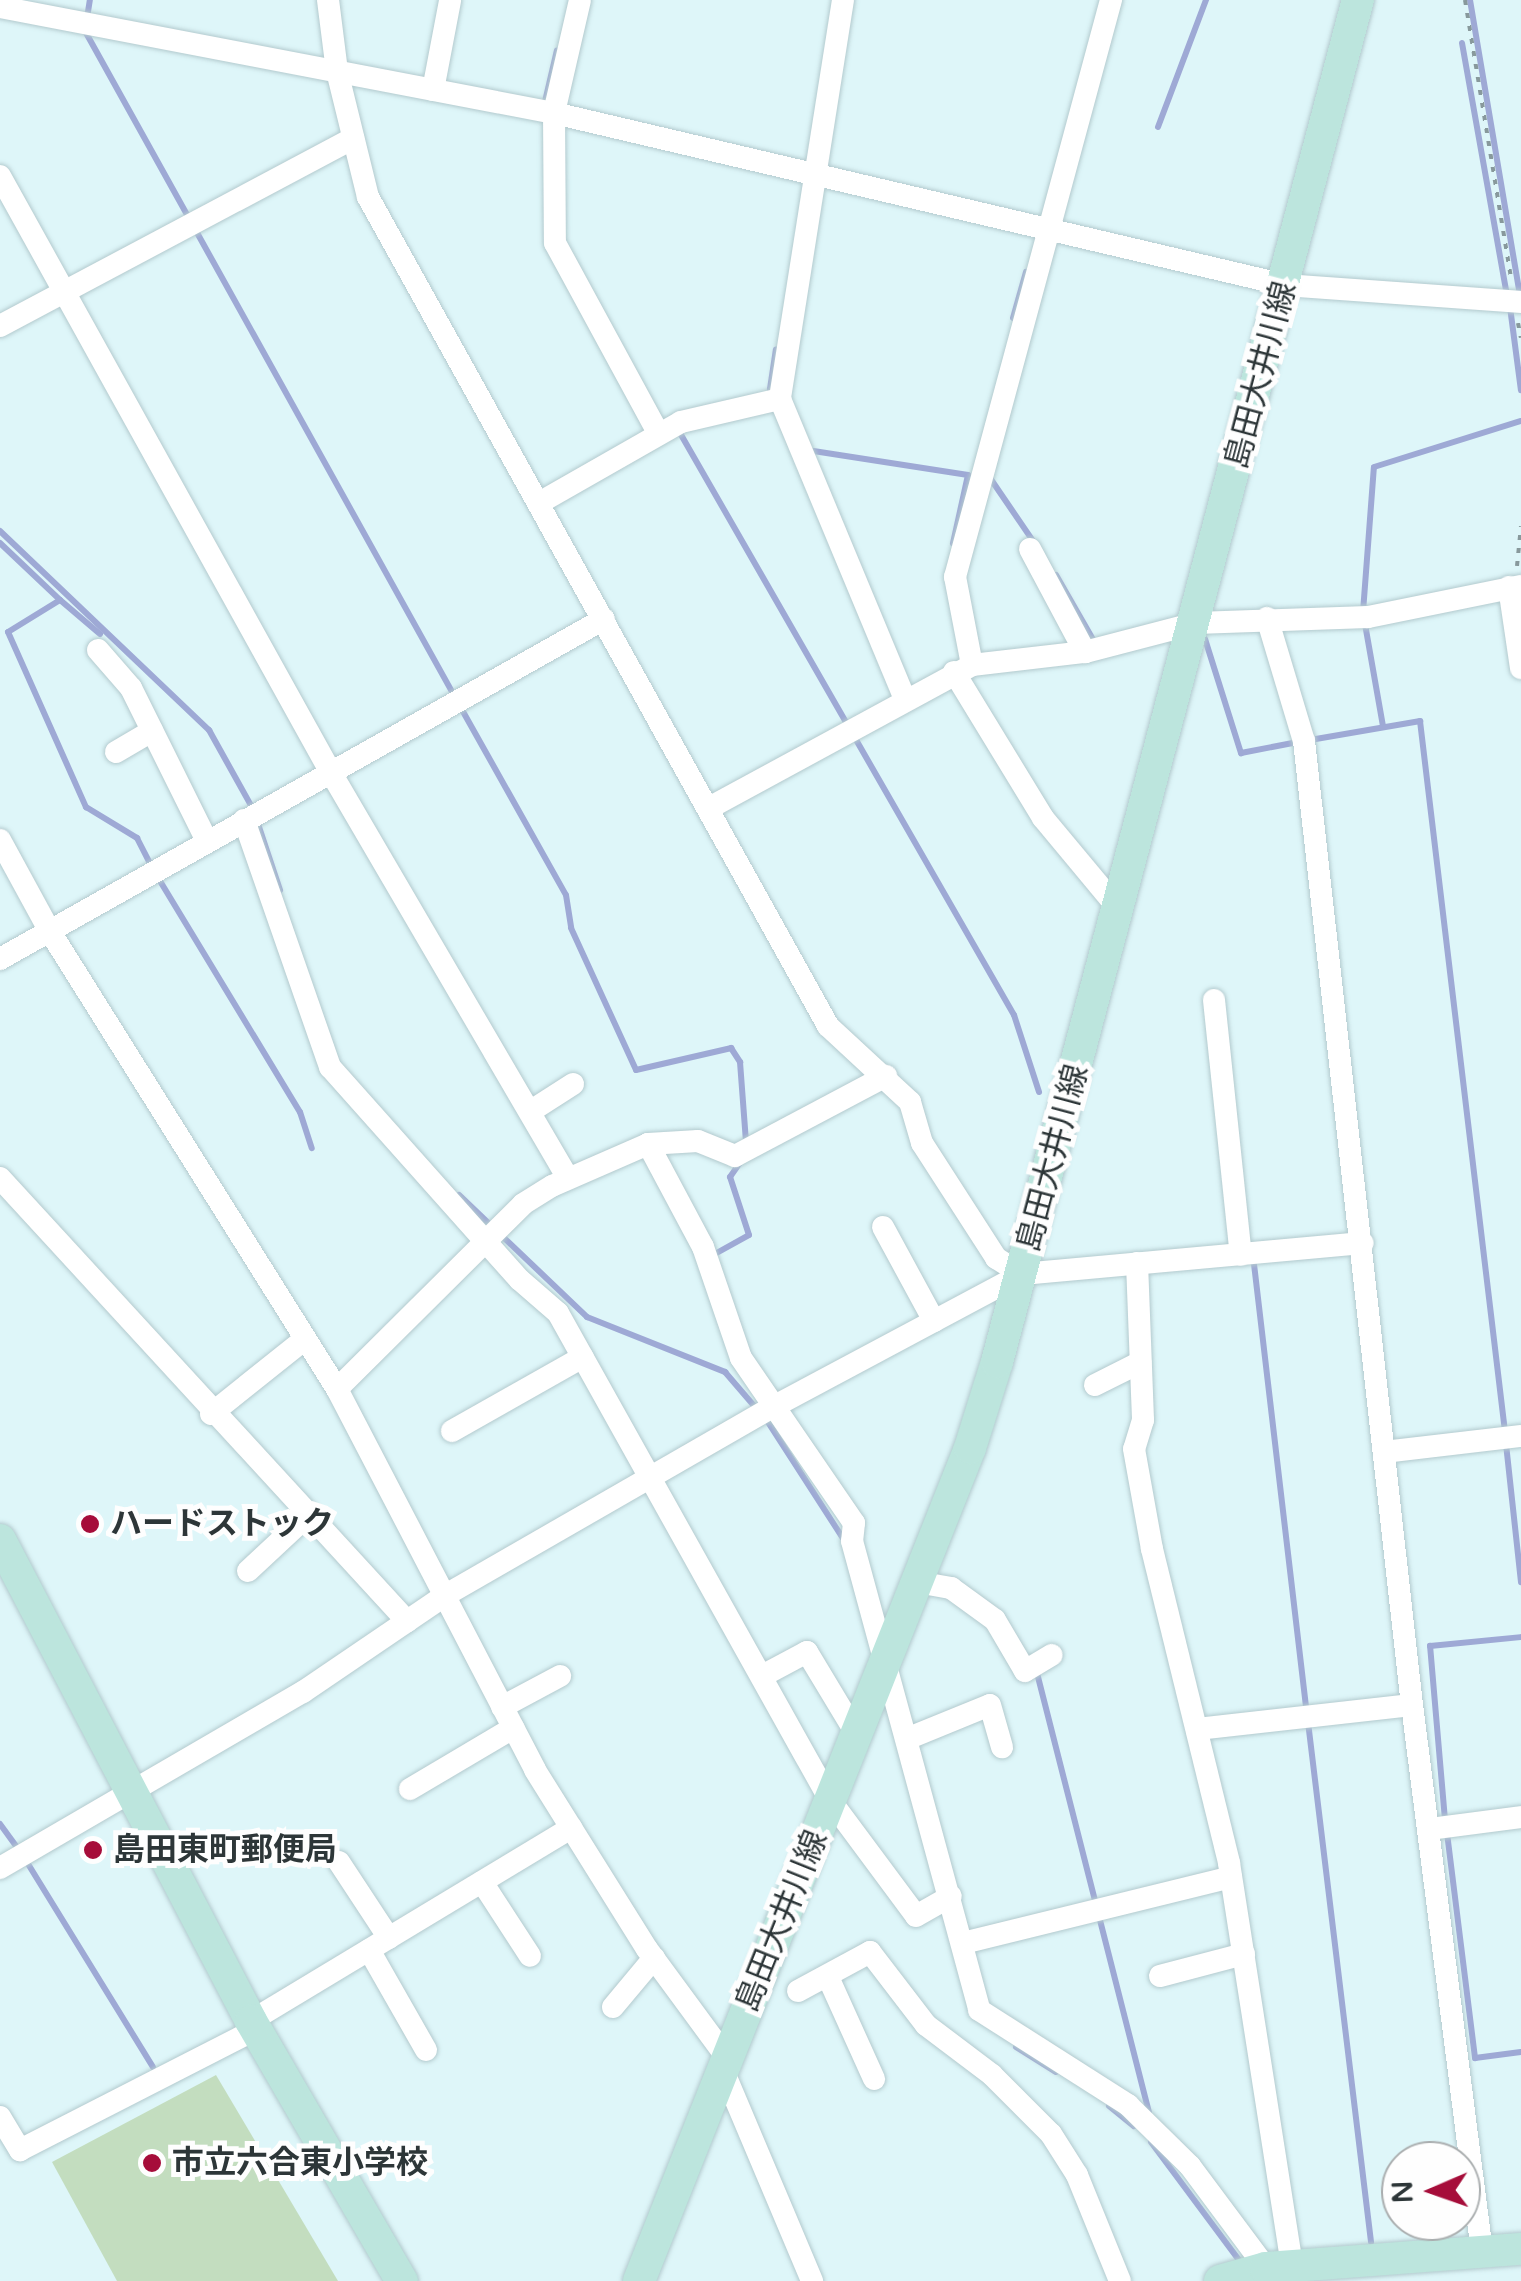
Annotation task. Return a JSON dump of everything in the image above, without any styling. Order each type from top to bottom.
[{"type":"main road","name":"島田大井川線","points":[[639,2281],[970,1448],[1022,1274],[1358,0]]},
{"type":"main road","points":[[0,1540],[133,1785],[254,2025],[402,2281]]},
{"type":"main road","points":[[1220,2281],[1521,2249]]},
{"type":"street","points":[[328,0],[337,71],[368,196],[828,1026],[910,1102],[922,1143],[996,1258],[1022,1274]]},
{"type":"street","points":[[580,0],[554,113],[555,243],[658,433]]},
{"type":"street","points":[[843,0],[780,399],[904,697]]},
{"type":"street","points":[[1111,0],[955,577],[963,668],[1043,818],[1118,908]]},
{"type":"street","points":[[433,90],[450,1]]},
{"type":"street","points":[[0,8],[75,10],[337,71],[554,113],[1285,286],[1518,302]]},
{"type":"street","points":[[0,326],[68,294],[353,138]]},
{"type":"street","points":[[0,176],[330,772],[568,1178]]},
{"type":"street","points":[[539,503],[658,433],[780,399]]},
{"type":"street","points":[[1030,549],[1084,652]]},
{"type":"street","points":[[710,808],[904,697],[963,668],[1084,652],[1196,623],[1368,617],[1515,586],[1521,668]]},
{"type":"street","points":[[1267,618],[1304,742],[1412,1705],[1482,2252]]},
{"type":"street","points":[[0,959],[604,619]]},
{"type":"street","points":[[98,650],[131,688],[207,841]]},
{"type":"street","points":[[116,752],[152,731]]},
{"type":"street","points":[[244,820],[330,1068],[486,1243],[558,1313],[830,1800],[916,1916],[952,1896]]},
{"type":"street","points":[[0,840],[49,930],[337,1389],[508,1718],[572,1828],[725,2064],[812,2281]]},
{"type":"street","points":[[1214,1000],[1241,1255]]},
{"type":"street","points":[[337,1389],[523,1204],[568,1178],[648,1144],[698,1141],[735,1156],[886,1076]]},
{"type":"street","points":[[531,1111],[574,1084]]},
{"type":"street","points":[[648,1144],[703,1247],[740,1358],[854,1523],[852,1541],[888,1656],[979,2010],[1128,2105],[1190,2166],[1284,2272]]},
{"type":"street","points":[[0,1178],[211,1414],[407,1622]]},
{"type":"street","points":[[883,1227],[934,1321]]},
{"type":"street","points":[[0,1868],[133,1785],[303,1692],[444,1596],[771,1408],[1022,1274],[1363,1244]]},
{"type":"street","points":[[1137,1263],[1143,1420],[1134,1448],[1152,1549],[1232,1877],[1284,2272]]},
{"type":"street","points":[[211,1414],[305,1339]]},
{"type":"street","points":[[452,1431],[583,1357]]},
{"type":"street","points":[[1095,1385],[1140,1362]]},
{"type":"street","points":[[1384,1452],[1521,1436]]},
{"type":"street","points":[[248,1571],[307,1516]]},
{"type":"street","points":[[917,1582],[951,1588],[995,1620],[1025,1671],[1052,1655]]},
{"type":"street","points":[[762,1676],[807,1652],[856,1734]]},
{"type":"street","points":[[410,1789],[560,1676]]},
{"type":"street","points":[[910,1738],[990,1705],[1002,1747]]},
{"type":"street","points":[[1197,1728],[1412,1705]]},
{"type":"street","points":[[1430,1829],[1521,1816]]},
{"type":"street","points":[[0,2118],[8,2148],[20,2150],[254,2025],[379,1944],[572,1828]]},
{"type":"street","points":[[339,1862],[426,2050]]},
{"type":"street","points":[[963,1944],[1232,1877]]},
{"type":"street","points":[[482,1882],[530,1956]]},
{"type":"street","points":[[798,1990],[870,1952],[926,2025],[1017,2097],[1077,2175],[1120,2281]]},
{"type":"street","points":[[1160,1976],[1244,1954]]},
{"type":"street","points":[[613,2007],[654,1958]]},
{"type":"street","points":[[828,1976],[874,2078]]},
{"type":"path","points":[[1464,0],[1518,302]]},
{"type":"path","points":[[1515,586],[1521,526]]},
{"type":"green space","name":"市立六合東小学校","points":[[216,2075],[338,2281],[117,2281],[52,2162]]},
{"type":"waterway","points":[[87,18],[90,0]]},
{"type":"waterway","points":[[1158,127],[1206,0]]},
{"type":"waterway","points":[[1470,0],[1520,295]]},
{"type":"waterway","points":[[85,31],[455,697]]},
{"type":"waterway","points":[[1462,43],[1507,295]]},
{"type":"waterway","points":[[544,106],[557,50]]},
{"type":"waterway","points":[[1013,318],[1026,272]]},
{"type":"waterway","points":[[1510,307],[1521,390]]},
{"type":"waterway","points":[[775,394],[770,389],[776,349]]},
{"type":"waterway","points":[[1363,612],[1374,467],[1521,421]]},
{"type":"waterway","points":[[680,433],[1014,1015],[1039,1092]]},
{"type":"waterway","points":[[807,450],[968,475],[953,543]]},
{"type":"waterway","points":[[988,475],[1035,544]]},
{"type":"waterway","points":[[0,531],[209,730],[253,809]]},
{"type":"waterway","points":[[0,543],[60,600]]},
{"type":"waterway","points":[[1056,575],[1094,641]]},
{"type":"waterway","points":[[100,634],[60,600],[8,632],[86,807],[137,838],[151,865]]},
{"type":"waterway","points":[[1365,624],[1383,726]]},
{"type":"waterway","points":[[1205,639],[1241,753],[1298,742]]},
{"type":"waterway","points":[[461,708],[566,895],[571,928],[636,1070],[731,1048],[740,1062],[746,1141]]},
{"type":"waterway","points":[[1310,740],[1420,721],[1505,1432]]},
{"type":"waterway","points":[[257,821],[280,890]]},
{"type":"waterway","points":[[157,876],[300,1112],[312,1148]]},
{"type":"waterway","points":[[713,1255],[749,1235],[730,1177],[739,1164]]},
{"type":"waterway","points":[[459,1195],[587,1317],[725,1372],[768,1422],[844,1540]]},
{"type":"waterway","points":[[1254,1264],[1306,1710]]},
{"type":"waterway","points":[[1506,1444],[1521,1582]]},
{"type":"waterway","points":[[1445,1820],[1430,1646],[1521,1637]]},
{"type":"waterway","points":[[1037,1673],[1149,2112]]},
{"type":"waterway","points":[[1308,1722],[1371,2242]]},
{"type":"waterway","points":[[0,1824],[18,1849]]},
{"type":"waterway","points":[[1447,1833],[1475,2058],[1521,2052]]},
{"type":"waterway","points":[[25,1859],[153,2067]]},
{"type":"waterway","points":[[1016,2047],[1056,2072]]},
{"type":"waterway","points":[[1109,2106],[1134,2126]]},
{"type":"waterway","points":[[1151,2142],[1242,2264]]},
{"type":"place","name":"ハードストック","points":[[90,1524]]},
{"type":"place","name":"島田東町郵便局","points":[[93,1850]]},
{"type":"place","name":"市立六合東小学校","points":[[152,2163]]}]
